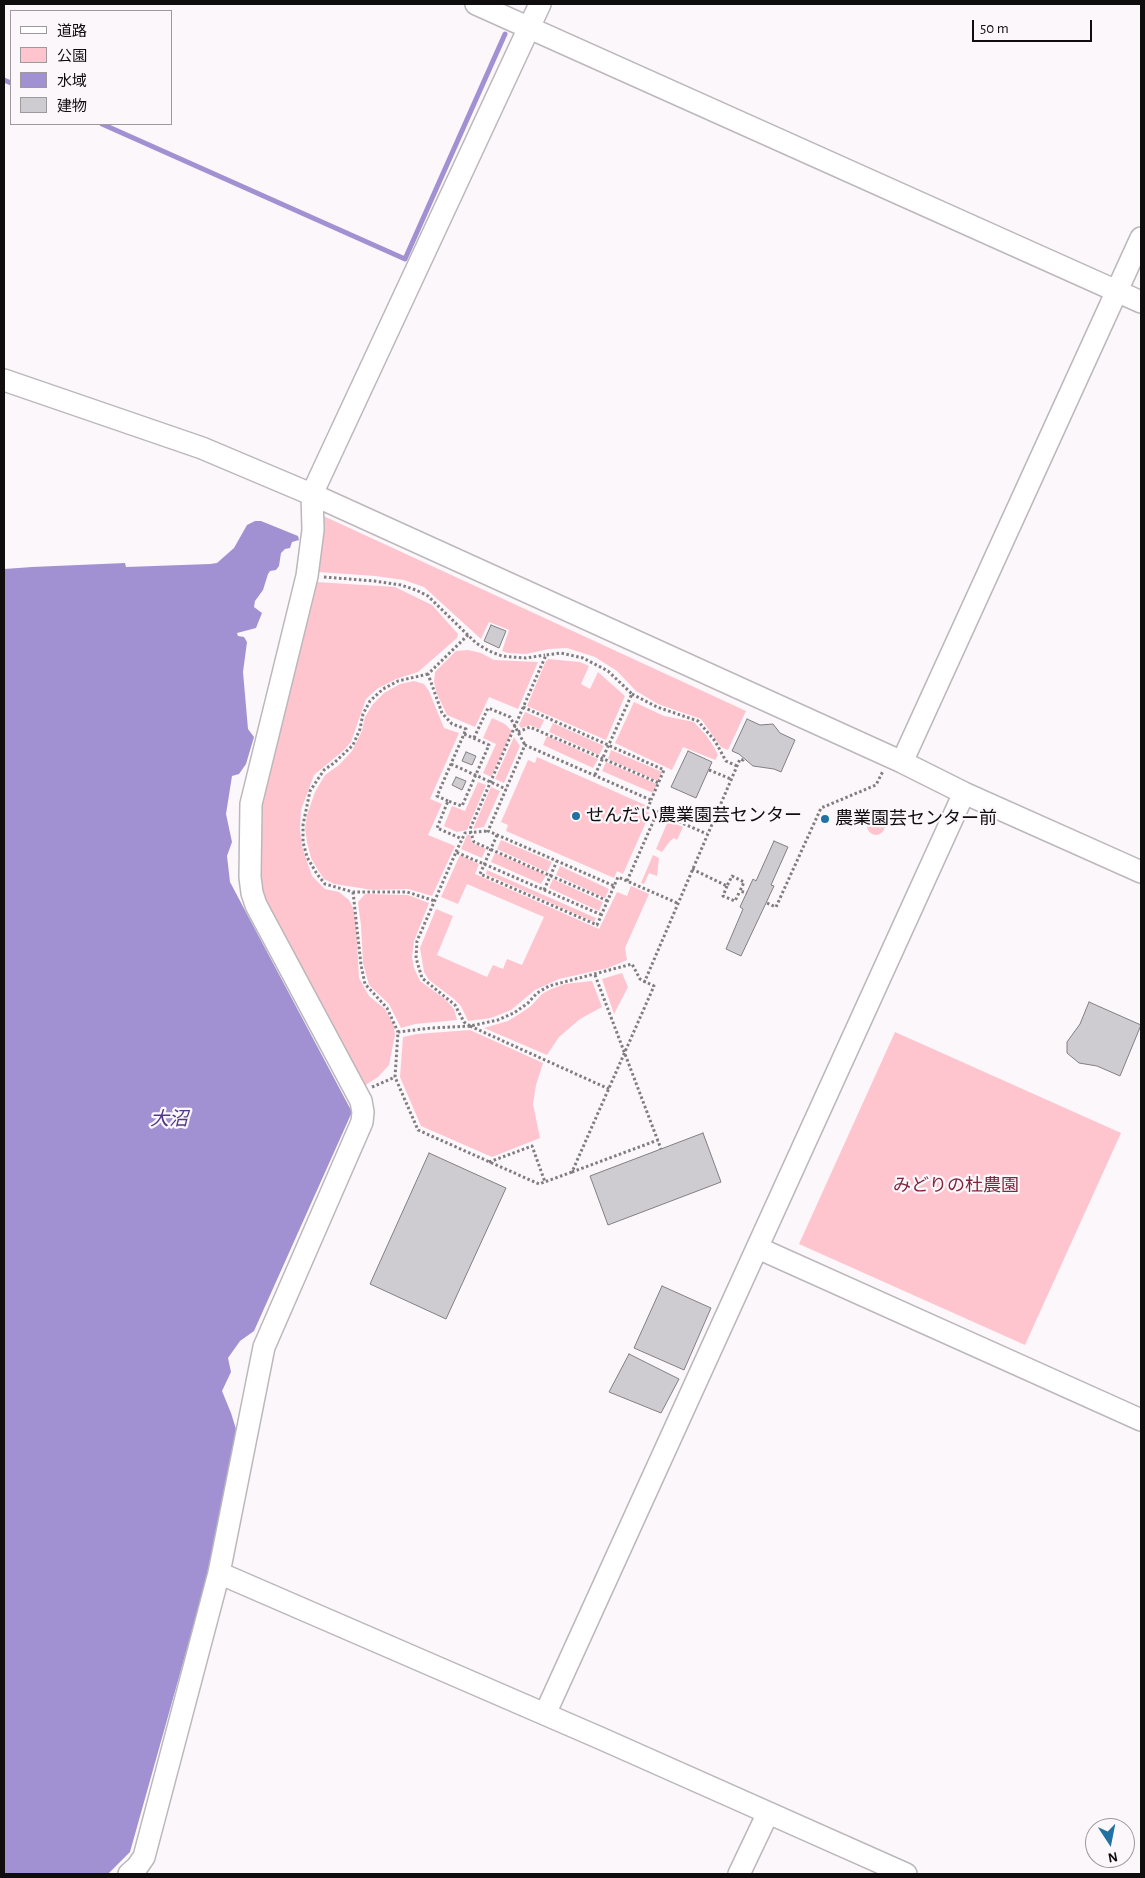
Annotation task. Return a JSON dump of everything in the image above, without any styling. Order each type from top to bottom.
[{"type":"street","points":[[476,4],[1141,302]]},
{"type":"street","points":[[130,1874],[144,1857],[220,1573],[264,1347],[362,1122],[361,1101],[256,905],[252,893],[251,804],[307,576],[313,530],[312,494],[540,4]]},
{"type":"street","points":[[896,759],[1141,238]]},
{"type":"street","points":[[4,380],[202,448],[312,494],[896,759],[964,793],[1141,872]]},
{"type":"street","points":[[545,1714],[964,793]]},
{"type":"street","points":[[758,1248],[1141,1420]]},
{"type":"street","points":[[220,1573],[906,1874]]},
{"type":"street","points":[[739,1874],[768,1813]]},
{"type":"path","points":[[307,576],[374,581],[401,585],[416,590],[428,596],[476,643],[502,656],[526,658],[561,653],[583,658],[608,671],[632,694],[657,707],[698,721],[715,741],[726,761],[737,766]]},
{"type":"path","points":[[435,901],[407,892],[354,892],[325,884],[307,857],[303,842],[303,825],[310,791],[324,770],[352,745],[360,729],[363,714],[376,694],[398,681],[428,674],[468,636]]},
{"type":"path","points":[[546,655],[470,829],[474,842],[608,901]]},
{"type":"path","points":[[428,674],[442,713],[452,724],[466,729],[437,796],[462,806],[489,745],[464,734]]},
{"type":"path","points":[[595,775],[632,694]]},
{"type":"path","points":[[524,707],[664,770],[648,808],[707,834]]},
{"type":"path","points":[[474,738],[488,708],[510,717],[525,745],[651,800]]},
{"type":"path","points":[[518,732],[530,727],[659,783]]},
{"type":"path","points":[[488,831],[525,745]]},
{"type":"path","points":[[644,983],[731,779],[740,759],[743,760],[744,758]]},
{"type":"path","points":[[767,903],[776,907],[821,808],[876,785],[896,759]]},
{"type":"path","points":[[451,764],[506,789]]},
{"type":"path","points":[[709,770],[731,779]]},
{"type":"path","points":[[448,800],[437,828],[462,839]]},
{"type":"path","points":[[627,881],[657,812]]},
{"type":"path","points":[[609,1089],[464,1022],[455,1005],[422,978],[416,958],[417,941],[464,834],[488,831],[614,886]]},
{"type":"path","points":[[497,835],[480,874],[598,925],[618,877],[677,903]]},
{"type":"path","points":[[456,852],[602,915]]},
{"type":"path","points":[[544,890],[557,861]]},
{"type":"path","points":[[692,869],[728,886]]},
{"type":"path","points":[[732,876],[744,882],[735,901],[723,896],[728,886],[732,876]]},
{"type":"path","points":[[740,891],[747,893]]},
{"type":"path","points":[[354,892],[361,965],[365,984],[387,1008],[398,1032],[395,1078],[418,1130],[539,1184],[658,1140]]},
{"type":"path","points":[[398,1032],[470,1026],[498,1020],[514,1013],[528,1003],[537,993],[549,986],[632,964],[640,979],[644,983],[654,986],[572,1172]]},
{"type":"path","points":[[595,975],[662,1149]]},
{"type":"path","points":[[357,1093],[395,1078]]},
{"type":"path","points":[[489,1162],[532,1146],[545,1182]]},
{"type":"green space","points":[[317,513],[746,711],[728,750],[721,747],[701,719],[658,704],[636,691],[617,671],[595,657],[567,648],[549,649],[526,654],[508,653],[502,651],[509,630],[489,622],[481,639],[424,587],[404,580],[319,572],[316,565]]},
{"type":"green space","points":[[316,582],[395,587],[432,605],[458,634],[457,638],[418,672],[396,679],[377,689],[366,699],[351,742],[314,775],[301,810],[300,829],[302,847],[312,876],[325,889],[339,892],[349,900],[356,922],[359,978],[369,996],[385,1009],[394,1026],[395,1035],[389,1065],[378,1077],[364,1086],[260,900],[256,805]]},
{"type":"green space","points":[[468,650],[481,653],[494,660],[538,662],[518,709],[489,697],[475,727],[447,715],[437,694],[434,682],[435,672],[456,651]]},
{"type":"green space","points":[[548,659],[580,662],[589,666],[581,684],[590,689],[598,672],[625,696],[606,740],[527,706]]},
{"type":"green space","points":[[414,681],[424,684],[429,691],[444,728],[459,733],[430,799],[442,804],[428,835],[455,846],[432,896],[408,889],[373,890],[334,884],[324,879],[318,870],[311,858],[307,842],[305,828],[307,815],[315,792],[325,775],[339,765],[352,751],[362,731],[365,717],[373,704],[384,693],[400,684]]},
{"type":"green space","points":[[634,702],[664,716],[694,722],[714,747],[718,755],[715,760],[683,747],[672,770],[615,743]]},
{"type":"green space","points":[[525,712],[544,720],[540,729],[530,725],[521,728],[519,725]]},
{"type":"green space","points":[[492,718],[505,724],[512,731],[491,777],[483,773],[496,744],[483,738]]},
{"type":"green space","points":[[553,723],[604,746],[599,755],[549,732]]},
{"type":"green space","points":[[547,736],[598,759],[593,768],[543,745]]},
{"type":"green space","points":[[514,737],[520,746],[504,783],[495,779]]},
{"type":"green space","points":[[611,750],[662,772],[658,781],[608,759]]},
{"type":"green space","points":[[537,757],[645,805],[643,810],[650,813],[623,874],[617,871],[614,878],[506,831],[508,825],[501,822],[528,760],[535,763]]},
{"type":"green space","points":[[606,762],[657,784],[653,793],[602,771]]},
{"type":"green space","points":[[478,782],[486,785],[467,830],[457,832],[444,826],[452,806],[465,811]]},
{"type":"green space","points":[[491,787],[500,791],[484,827],[473,829]]},
{"type":"green space","points":[[876,817],[882,820],[885,826],[882,832],[876,835],[870,832],[867,826],[870,820]]},
{"type":"green space","points":[[668,821],[683,827],[677,840],[674,838],[670,841],[662,852],[656,849]]},
{"type":"green space","points":[[467,835],[470,835],[472,843],[486,849],[482,858],[461,849]]},
{"type":"green space","points":[[501,840],[552,862],[547,872],[497,849]]},
{"type":"green space","points":[[495,853],[546,875],[541,884],[491,862]]},
{"type":"green space","points":[[460,855],[479,864],[475,874],[599,929],[617,892],[627,896],[631,886],[649,894],[625,948],[627,960],[608,968],[559,979],[535,990],[511,1010],[491,1018],[468,1021],[461,1006],[429,980],[424,972],[420,948],[436,909],[453,916],[437,955],[487,977],[493,965],[503,969],[507,959],[522,965],[544,917],[467,884],[458,904],[441,897]]},
{"type":"green space","points":[[653,855],[659,858],[657,876],[649,873],[644,884],[641,883]]},
{"type":"green space","points":[[560,866],[609,889],[605,898],[556,875]]},
{"type":"green space","points":[[487,870],[596,918],[594,922],[486,874]]},
{"type":"green space","points":[[553,879],[603,902],[599,911],[549,888]]},
{"type":"green space","points":[[365,894],[408,895],[429,903],[414,941],[412,957],[414,968],[420,981],[445,999],[454,1009],[457,1020],[415,1024],[401,1028],[389,1004],[369,985],[363,963],[358,902]]},
{"type":"green space","points":[[622,973],[628,987],[614,1014],[602,979]]},
{"type":"green space","points":[[592,981],[602,1007],[580,1019],[559,1037],[547,1055],[484,1028],[508,1021],[531,1006],[542,994],[551,989],[565,984]]},
{"type":"green space","points":[[470,1030],[543,1063],[536,1085],[533,1104],[540,1138],[492,1157],[421,1126],[400,1077],[403,1037],[417,1034]]},
{"type":"green space","name":"みどりの杜農園","points":[[895,1032],[1121,1133],[1025,1345],[799,1244]]},
{"type":"water","name":"大沼","points":[[255,521],[261,521],[298,536],[299,540],[292,542],[290,548],[285,549],[281,553],[279,566],[268,574],[263,590],[255,601],[254,607],[262,613],[256,628],[237,633],[238,636],[244,637],[247,642],[243,672],[248,729],[254,737],[246,764],[239,774],[232,776],[226,814],[232,842],[227,856],[230,882],[352,1112],[254,1331],[240,1341],[228,1358],[231,1372],[222,1391],[236,1429],[211,1563],[130,1852],[108,1874],[4,1874],[4,569],[125,563],[126,567],[217,563],[234,548],[247,525]]},
{"type":"building","points":[[491,625],[506,631],[499,648],[484,641]]},
{"type":"building","points":[[747,719],[760,725],[773,724],[780,733],[795,740],[781,772],[753,766],[739,754],[732,751]]},
{"type":"building","points":[[688,751],[712,762],[696,798],[671,787]]},
{"type":"building","points":[[466,752],[476,756],[472,765],[462,761]]},
{"type":"building","points":[[456,777],[466,781],[462,790],[452,785]]},
{"type":"building","points":[[774,841],[788,847],[771,885],[774,886],[741,956],[726,949],[743,909],[740,907],[753,879],[756,881]]},
{"type":"building","points":[[1089,1002],[1141,1025],[1120,1076],[1097,1066],[1079,1063],[1067,1053],[1067,1042],[1080,1024]]},
{"type":"building","points":[[703,1133],[721,1182],[608,1225],[590,1176]]},
{"type":"building","points":[[429,1153],[506,1188],[446,1319],[370,1284]]},
{"type":"building","points":[[662,1286],[711,1308],[684,1370],[634,1348]]},
{"type":"building","points":[[629,1354],[679,1379],[661,1413],[609,1392]]},
{"type":"waterway","points":[[104,125],[405,259],[505,34]]},
{"type":"waterway","points":[[4,80],[10,83]]},
{"type":"place","name":"せんだい農業園芸センター","points":[[576,816]]},
{"type":"place","name":"農業園芸センター前","points":[[825,819]]}]
